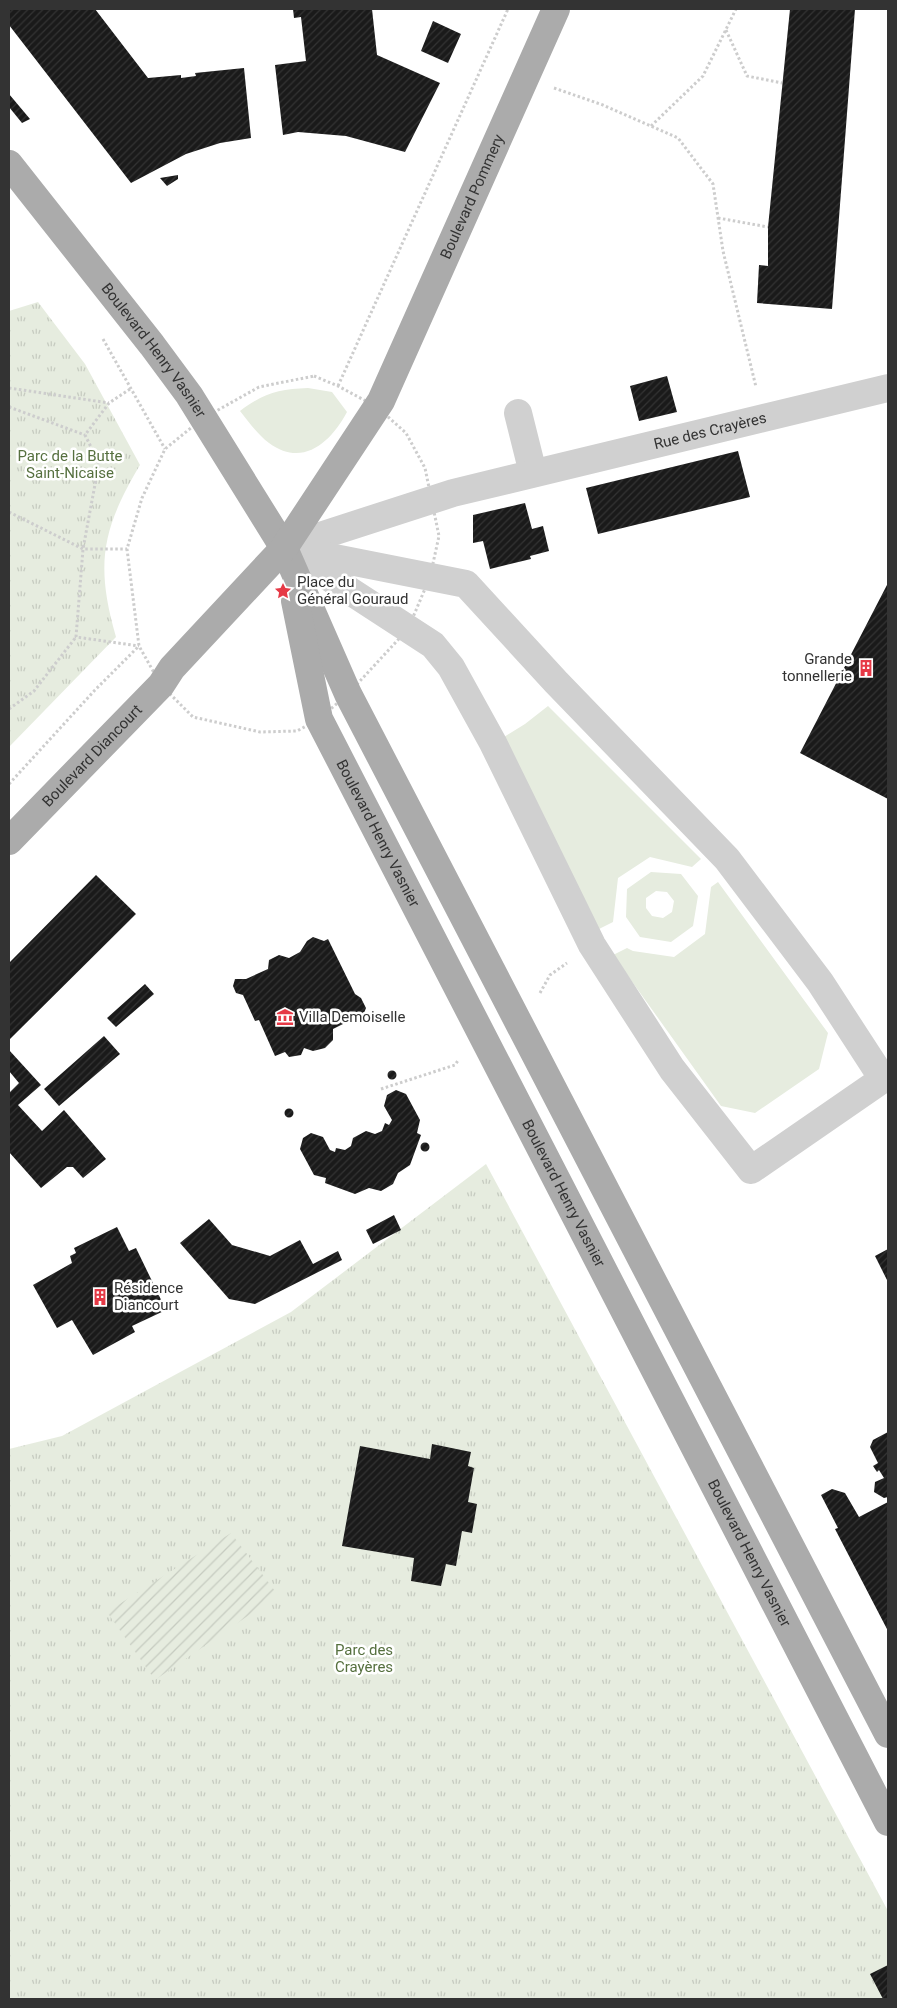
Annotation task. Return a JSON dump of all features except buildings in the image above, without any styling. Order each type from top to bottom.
[{"type":"main road","name":"Boulevard Pommery","points":[[383,396],[556,9]]},
{"type":"main road","name":"Boulevard Henry Vasnier","points":[[9,164],[189,396],[284,548],[352,701],[888,1734]]},
{"type":"main road","points":[[167,676],[284,548],[383,396]]},
{"type":"main road","name":"Boulevard Henry Vasnier","points":[[284,548],[319,719],[888,1822]]},
{"type":"main road","name":"Boulevard Diancourt","points":[[9,841],[167,676]]},
{"type":"street","name":"Rue des Crayères","points":[[443,496],[888,388]]},
{"type":"street","points":[[518,413],[533,473]]},
{"type":"street","points":[[284,548],[443,496]]},
{"type":"street","points":[[284,548],[466,584],[556,682],[727,859],[820,982],[883,1079],[751,1170],[672,1069],[592,944],[493,743],[451,667],[433,645],[284,548]]},
{"type":"path","points":[[338,386],[508,9]]},
{"type":"path","points":[[651,126],[703,76],[736,9]]},
{"type":"path","points":[[726,29],[746,76],[782,83]]},
{"type":"path","points":[[526,77],[678,138],[712,184],[723,251],[764,418]]},
{"type":"path","points":[[718,218],[768,227]]},
{"type":"path","points":[[100,334],[165,449],[142,498],[128,549],[138,646],[167,676],[194,717],[260,732],[297,731],[319,719]]},
{"type":"path","points":[[218,410],[259,387],[314,376],[338,386],[383,396],[443,496],[439,536],[430,577]]},
{"type":"path","points":[[9,388],[109,403]]},
{"type":"path","points":[[85,435],[109,403],[130,389]]},
{"type":"path","points":[[9,407],[85,435],[99,464],[83,549],[76,638],[34,691],[9,710]]},
{"type":"path","points":[[9,512],[83,549],[128,549]]},
{"type":"path","points":[[76,638],[138,646]]},
{"type":"path","points":[[9,784],[138,646]]},
{"type":"green space","name":"Parc de la Butte Saint-Nicaise","points":[[38,302],[85,364],[140,465],[117,509],[110,528],[106,548],[104,567],[106,588],[109,611],[116,637],[9,747],[9,311]]},
{"type":"green space","points":[[308,388],[332,392],[347,412],[333,433],[324,442],[304,452],[293,453],[281,450],[269,443],[257,432],[240,411],[272,393],[289,389]]},
{"type":"green space","points":[[548,706],[701,859],[692,867],[650,857],[618,878],[613,922],[599,929],[499,740],[525,724]]},
{"type":"green space","points":[[651,872],[681,874],[698,896],[693,926],[671,942],[640,937],[626,917],[627,889]],"holes":[[[656,891],[667,892],[674,901],[672,912],[663,918],[652,916],[646,908],[646,898]]]},
{"type":"green space","points":[[718,882],[828,1033],[819,1069],[755,1113],[721,1106],[613,955],[627,948],[633,951],[674,957],[705,934],[711,887]]},
{"type":"green space","name":"Parc des Crayères","points":[[486,1164],[888,1911],[888,1999],[9,1999],[9,1449],[62,1436],[291,1312]]},
{"type":"green space","points":[[231,1533],[278,1595],[155,1680],[107,1612]]},
{"type":"place","name":"Place du Général Gouraud","points":[[283,591]]},
{"type":"place","name":"Grande tonnellerie","points":[[866,668]]},
{"type":"place","name":"Villa Demoiselle","points":[[285,1017]]},
{"type":"place","name":"Résidence Diancourt","points":[[100,1297]]}]
